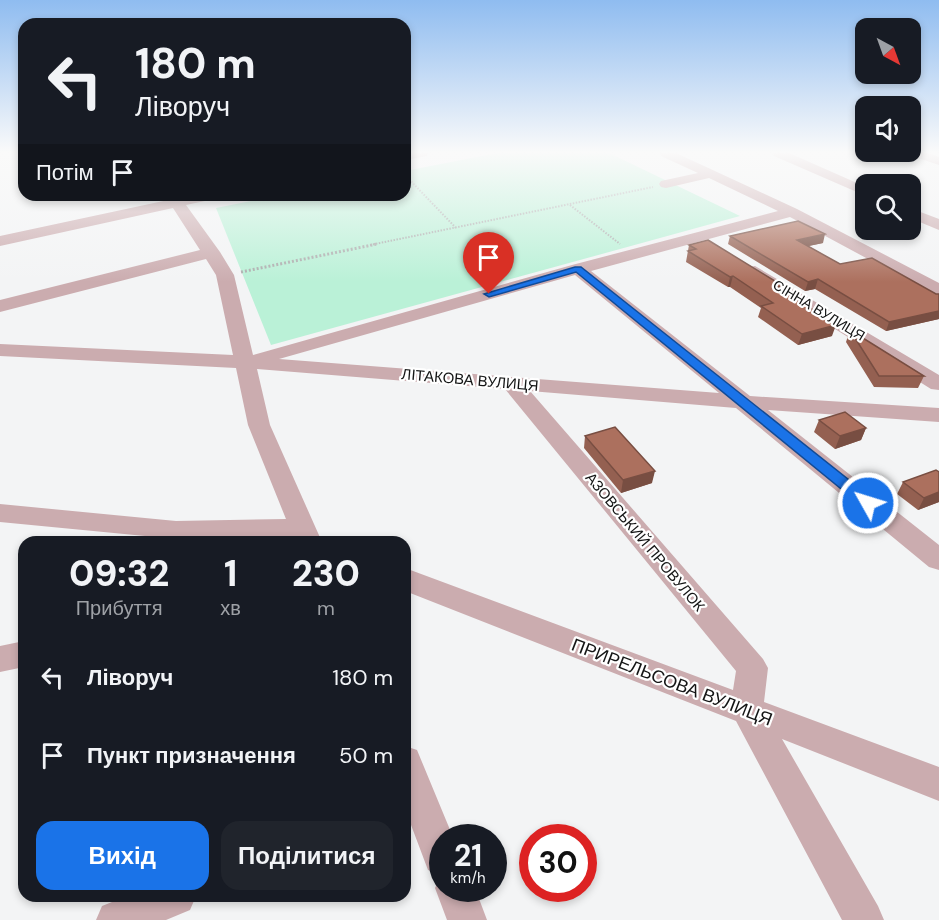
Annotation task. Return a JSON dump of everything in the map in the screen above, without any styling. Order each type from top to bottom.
[{"type":"street","points":[[758,196],[939,290]]},
{"type":"street","points":[[0,241],[167,201]]},
{"type":"street","points":[[0,513],[176,530],[306,535],[259,425],[225,275],[176,201]]},
{"type":"street","points":[[245,362],[792,212]]},
{"type":"street","points":[[921,217],[939,225]]},
{"type":"street","points":[[700,237],[720,249]]},
{"type":"street","points":[[0,306],[212,252]]},
{"type":"street","name":"СІННА ВУЛИЦЯ","points":[[740,262],[939,384]]},
{"type":"street","points":[[578,269],[939,561]]},
{"type":"street","name":"ЛІТАКОВА ВУЛИЦЯ","points":[[0,350],[245,362],[939,416]]},
{"type":"street","name":"АЗОВСЬКИЙ ПРОВУЛОК","points":[[511,383],[752,668],[747,710]]},
{"type":"street","name":"ПРИРЕЛЬСОВА ВУЛИЦЯ","points":[[411,581],[939,784]]},
{"type":"street","points":[[0,659],[18,655]]},
{"type":"street","points":[[747,710],[864,920]]},
{"type":"street","points":[[412,800],[429,832]]},
{"type":"street","points":[[116,920],[161,902]]},
{"type":"street","points":[[460,902],[467,920]]},
{"type":"path","points":[[425,196],[456,229]]},
{"type":"path","points":[[225,275],[614,196]]},
{"type":"path","points":[[570,206],[620,245]]},
{"type":"green space","points":[[411,196],[698,196],[740,216],[271,345],[216,208],[252,201],[411,201]]},
{"type":"building","points":[[798,221],[825,234],[797,240],[840,264],[872,258],[939,294],[939,311],[889,322],[818,279],[808,282],[730,236]]},
{"type":"building","points":[[708,240],[783,286],[778,287],[836,325],[802,334],[761,306],[773,303],[733,276],[730,277],[688,251],[696,249],[689,245]]},
{"type":"building","points":[[850,330],[924,376],[879,376]]},
{"type":"building","points":[[845,412],[866,428],[840,436],[819,420]]},
{"type":"building","points":[[615,427],[655,471],[623,480],[585,436]]},
{"type":"building","points":[[936,470],[939,472],[939,492],[924,498],[903,482]]},
{"type":"route","points":[[489,294],[578,269],[868,503]]}]
